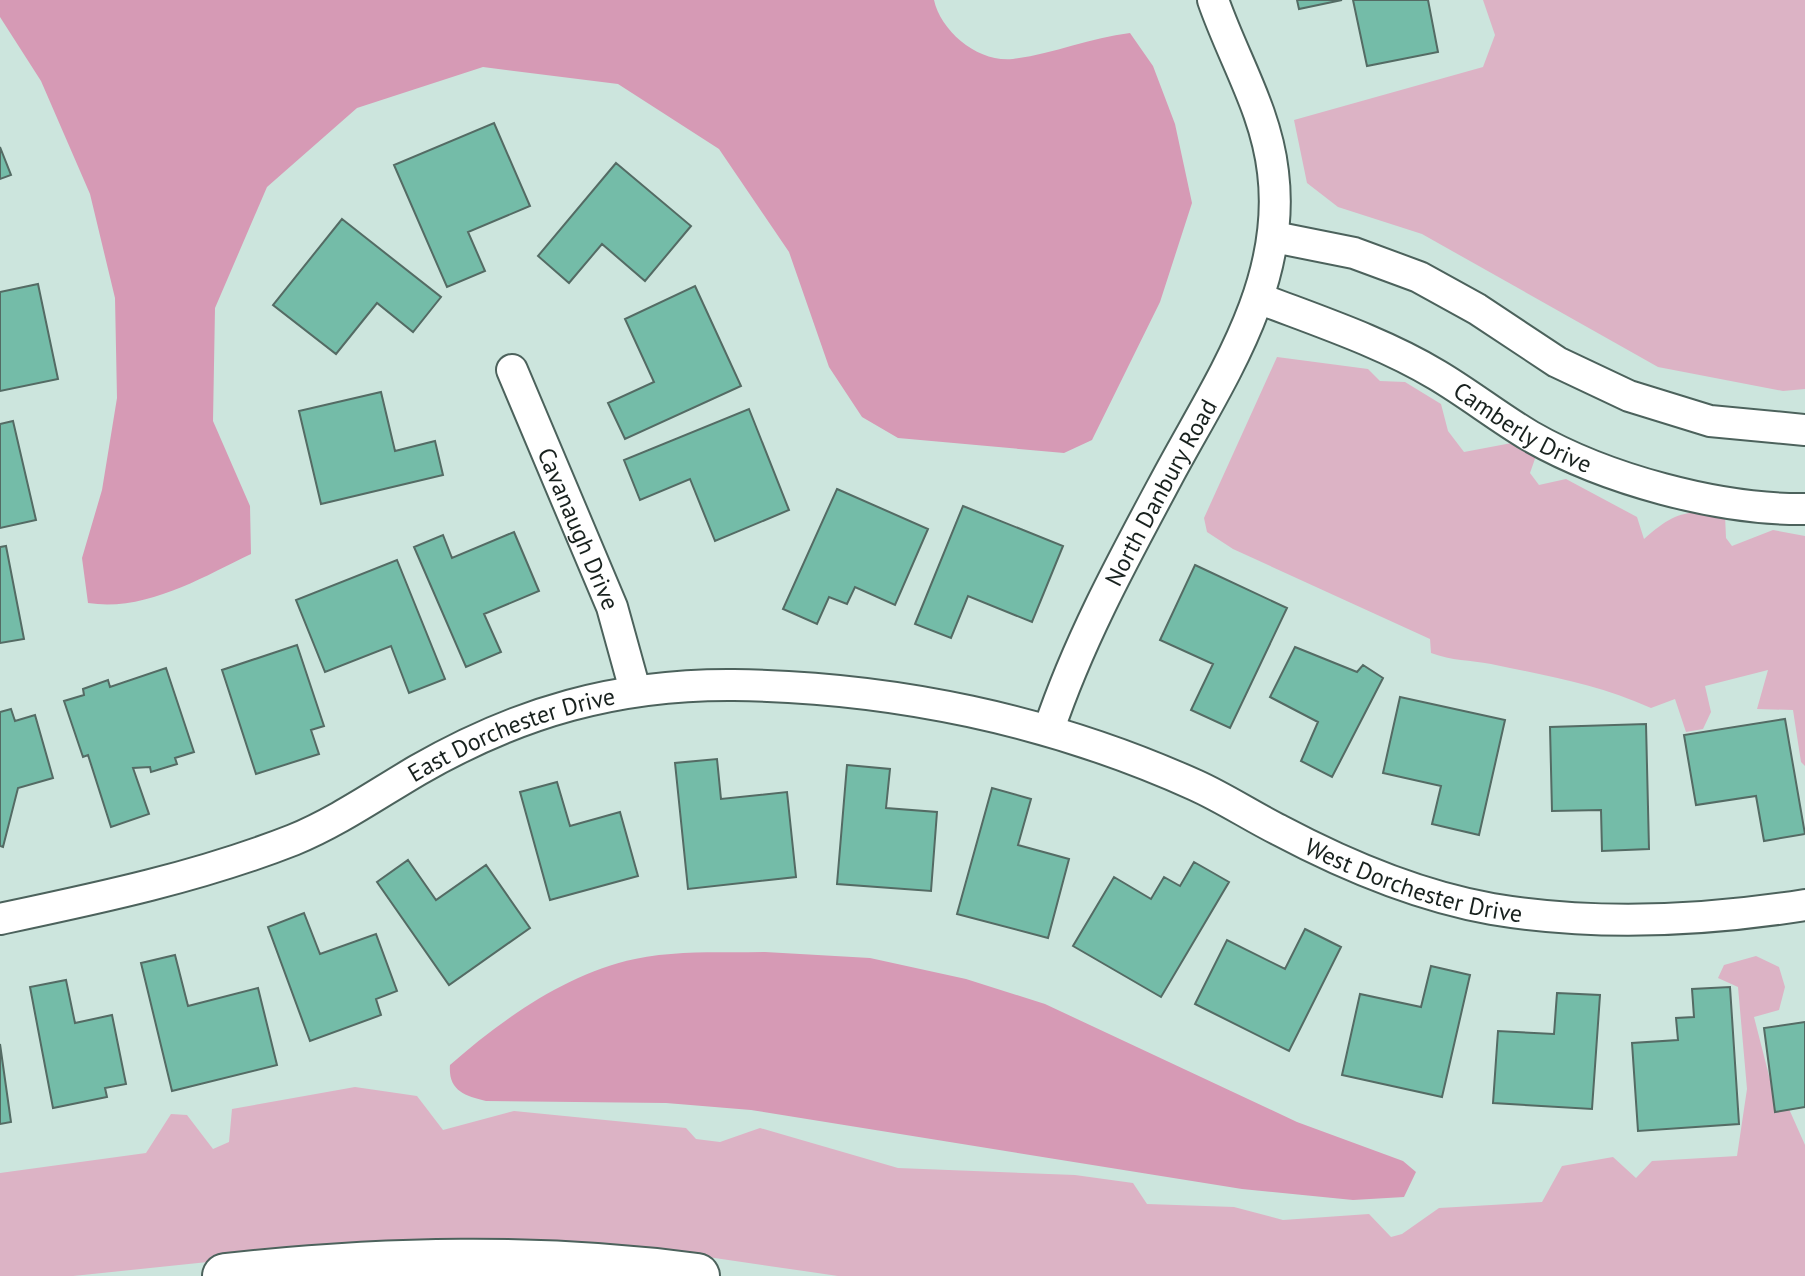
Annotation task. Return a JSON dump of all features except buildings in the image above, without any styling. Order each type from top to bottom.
[{"type":"street","name":"North Danbury Road","points":[[1049,729],[1068,673],[1249,323],[1273,247],[1273,170],[1264,125],[1213,0]]},
{"type":"street","points":[[1273,247],[1354,253],[1419,277],[1477,309],[1557,362],[1629,396],[1710,421],[1805,430]]},
{"type":"street","name":"Camberly Drive","points":[[1258,298],[1388,349],[1437,375],[1532,437],[1590,463],[1657,487],[1716,500],[1805,509]]},
{"type":"street","name":"Cavanaugh Drive","points":[[512,370],[612,607],[635,690]]},
{"type":"street","name":"East Dorchester Drive","points":[[0,919],[197,872],[295,839],[488,732],[571,703],[635,690],[736,685],[838,691],[951,707],[1049,729]]},
{"type":"street","name":"West Dorchester Drive","points":[[1049,729],[1198,787],[1285,833],[1389,881],[1490,908],[1579,918],[1689,917],[1805,905]]},
{"type":"street","points":[[225,1276],[321,1266],[452,1259],[586,1264],[697,1276]]},
{"type":"shaded area","points":[[0,0],[934,0],[945,23],[963,43],[975,51],[1000,59],[1028,57],[1130,33],[1153,66],[1175,124],[1192,203],[1160,302],[1092,440],[1064,453],[898,438],[862,417],[829,367],[789,252],[719,149],[618,84],[483,67],[357,108],[267,187],[215,308],[213,421],[250,506],[251,554],[151,598],[130,603],[88,603],[82,558],[102,490],[117,398],[115,298],[90,194],[41,81],[0,17]]},
{"type":"shaded area","points":[[1483,0],[1805,0],[1805,389],[1783,391],[1658,367],[1422,234],[1338,207],[1307,183],[1294,120],[1483,67],[1495,35]]},
{"type":"shaded area","points":[[1277,357],[1368,369],[1380,381],[1405,382],[1441,404],[1448,431],[1464,452],[1517,442],[1537,453],[1530,473],[1539,485],[1566,479],[1637,517],[1644,539],[1672,518],[1690,513],[1725,515],[1726,538],[1732,546],[1773,530],[1805,536],[1805,766],[1801,762],[1793,710],[1757,709],[1768,670],[1705,686],[1711,712],[1703,729],[1686,732],[1675,699],[1651,708],[1572,682],[1431,653],[1430,639],[1233,549],[1207,532],[1204,518]]},
{"type":"shaded area","points":[[765,952],[870,958],[966,979],[1045,1004],[1297,1122],[1403,1161],[1416,1172],[1404,1197],[1353,1200],[1242,1189],[751,1110],[666,1103],[486,1101],[464,1094],[452,1080],[450,1065],[470,1048],[536,1000],[585,975],[651,956]]},
{"type":"shaded area","points":[[1756,956],[1779,967],[1785,987],[1779,1010],[1754,1017],[1777,1107],[1789,1109],[1805,1145],[1805,1276],[838,1276],[674,1252],[420,1240],[73,1276],[0,1276],[0,1173],[146,1153],[171,1114],[187,1115],[213,1149],[229,1142],[232,1109],[355,1087],[417,1096],[443,1130],[514,1111],[686,1128],[696,1139],[720,1142],[760,1128],[898,1168],[1075,1175],[1133,1183],[1147,1204],[1234,1207],[1283,1220],[1369,1214],[1391,1237],[1402,1234],[1439,1208],[1542,1202],[1562,1166],[1613,1157],[1636,1178],[1652,1161],[1737,1156],[1747,1089],[1738,987],[1718,978],[1724,965]]}]
